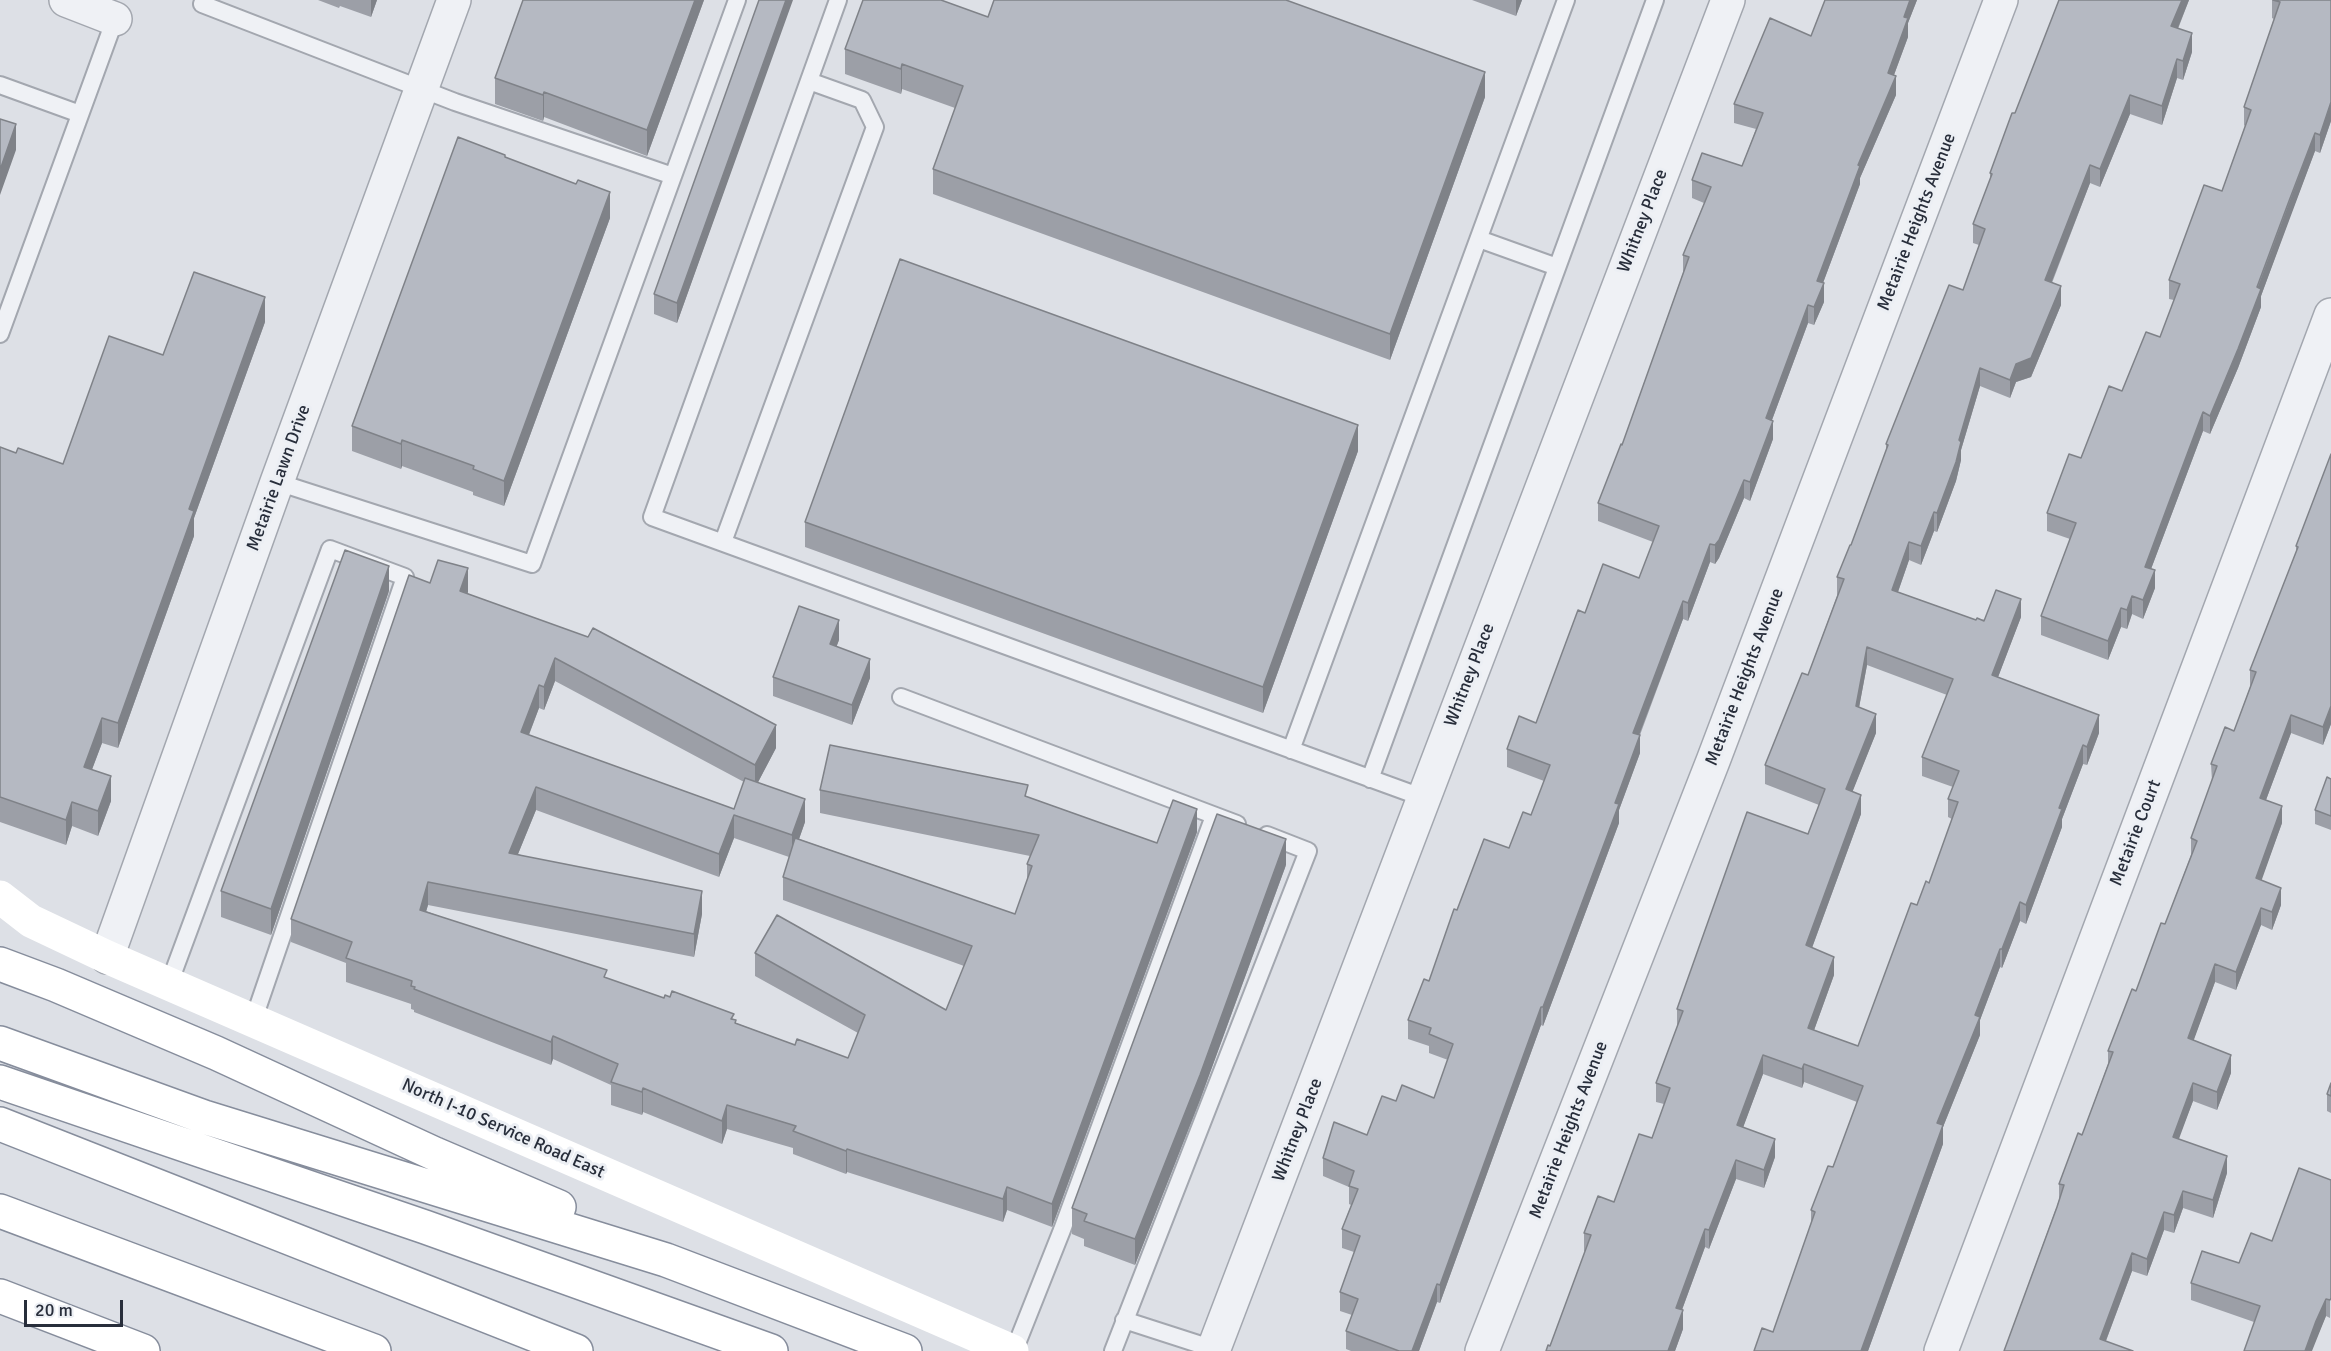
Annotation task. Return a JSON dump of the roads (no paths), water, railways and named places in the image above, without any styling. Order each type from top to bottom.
[{"type":"main road","name":"North I-10 Service Road East","points":[[0,897],[31,921],[107,957],[1013,1351]]},
{"type":"main road","points":[[0,946],[56,985]]},
{"type":"main road","points":[[0,964],[56,985],[216,1053],[435,1154],[561,1208],[666,1260]]},
{"type":"main road","points":[[0,1043],[204,1117],[666,1260],[905,1351]]},
{"type":"main road","points":[[0,1082],[414,1223],[771,1351]]},
{"type":"main road","points":[[0,1124],[576,1351]]},
{"type":"main road","points":[[0,1211],[374,1351]]},
{"type":"main road","points":[[0,1296],[144,1351]]},
{"type":"street","points":[[66,0],[115,19]]},
{"type":"street","name":"Metairie Lawn Drive","points":[[107,957],[277,482],[454,0]]},
{"type":"street","name":"Whitney Place","points":[[1214,1350],[1728,0]]},
{"type":"street","name":"Metairie Heights Avenue","points":[[1482,1351],[1713,761],[2001,0]]},
{"type":"street","name":"Metairie Court","points":[[1941,1351],[2331,315]]},
{"type":"lane","points":[[277,482],[532,564],[737,0]]},
{"type":"lane","points":[[838,0],[652,517],[1424,798]]},
{"type":"lane","points":[[1291,750],[1566,0]]},
{"type":"lane","points":[[1370,779],[1655,0]]},
{"type":"lane","points":[[202,4],[455,102],[673,176]]},
{"type":"lane","points":[[0,334],[115,19]]},
{"type":"lane","points":[[723,542],[875,127],[862,100],[809,81]]},
{"type":"lane","points":[[0,85],[80,114]]},
{"type":"lane","points":[[1479,239],[1557,267]]},
{"type":"lane","points":[[169,984],[330,549],[405,577],[253,1021]]},
{"type":"lane","points":[[901,697],[1308,851],[1113,1351]]},
{"type":"lane","points":[[1013,1351],[1066,1218],[1214,816]]},
{"type":"lane","points":[[1124,1320],[1214,1350]]}]
